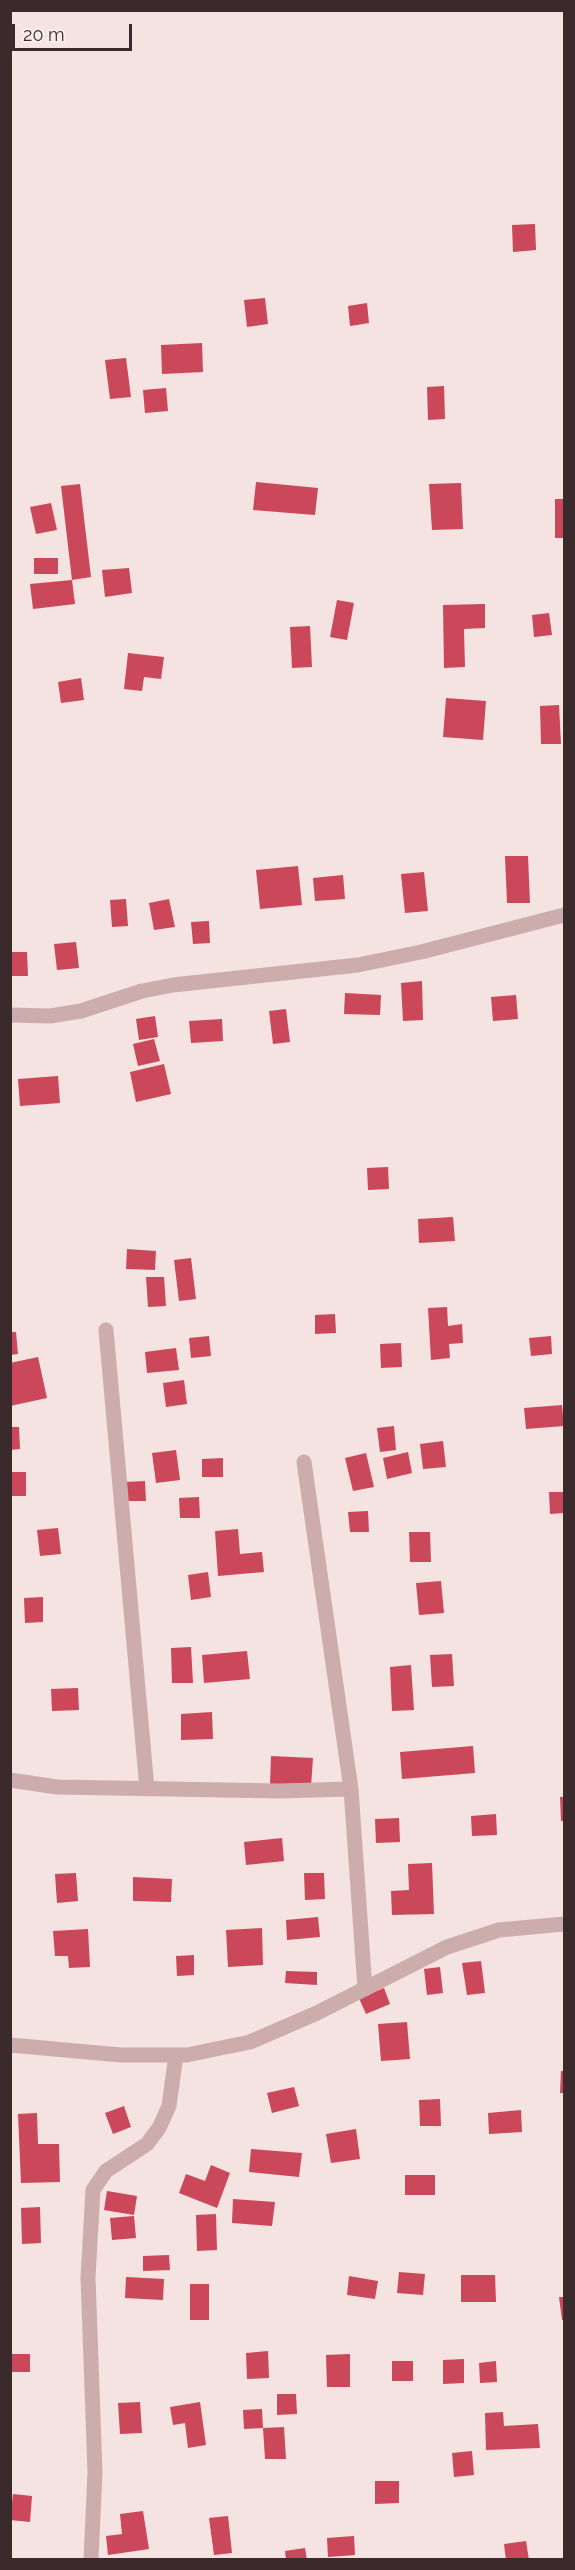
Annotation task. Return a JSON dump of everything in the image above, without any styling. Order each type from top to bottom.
[{"type":"street","points":[[10,1015],[50,1016],[81,1011],[142,991],[173,985],[358,965],[421,952],[564,915]]},
{"type":"street","points":[[106,1330],[147,1789]]},
{"type":"street","points":[[304,1462],[351,1789],[365,1989]]},
{"type":"street","points":[[10,1780],[57,1787],[279,1791],[351,1789]]},
{"type":"street","points":[[10,2045],[121,2055],[176,2055],[250,2042],[317,2013],[447,1947],[499,1930],[564,1924]]},
{"type":"street","points":[[91,2559],[95,2472],[88,2277],[93,2190],[106,2171],[147,2144],[159,2128],[169,2106],[176,2055]]},
{"type":"building","points":[[535,224],[536,250],[513,252],[512,225]]},
{"type":"building","points":[[265,298],[268,324],[247,327],[244,300]]},
{"type":"building","points":[[367,303],[369,323],[350,326],[348,306]]},
{"type":"building","points":[[202,343],[203,372],[162,374],[161,345]]},
{"type":"building","points":[[126,358],[131,397],[110,399],[105,360]]},
{"type":"building","points":[[444,386],[445,419],[428,420],[427,387]]},
{"type":"building","points":[[166,388],[168,411],[145,413],[143,390]]},
{"type":"building","points":[[256,482],[318,488],[315,515],[253,510]]},
{"type":"building","points":[[461,483],[463,529],[432,530],[429,484]]},
{"type":"building","points":[[80,484],[91,577],[72,580],[61,486]]},
{"type":"building","points":[[555,499],[564,499],[564,538],[555,538]]},
{"type":"building","points":[[51,503],[57,530],[36,534],[30,507]]},
{"type":"building","points":[[34,558],[58,558],[58,574],[34,574]]},
{"type":"building","points":[[129,568],[132,593],[105,597],[102,570]]},
{"type":"building","points":[[72,580],[75,604],[33,609],[30,584]]},
{"type":"building","points":[[337,600],[354,603],[347,640],[330,637]]},
{"type":"building","points":[[485,604],[485,628],[464,629],[465,667],[444,668],[443,605]]},
{"type":"building","points":[[549,613],[552,635],[534,637],[532,615]]},
{"type":"building","points":[[310,626],[312,667],[292,668],[290,627]]},
{"type":"building","points":[[128,653],[164,657],[161,679],[144,677],[142,691],[124,689]]},
{"type":"building","points":[[81,678],[84,700],[61,703],[58,682]]},
{"type":"building","points":[[446,698],[486,701],[483,740],[443,737]]},
{"type":"building","points":[[559,705],[561,744],[541,744],[540,706]]},
{"type":"building","points":[[505,856],[528,856],[530,903],[507,903]]},
{"type":"building","points":[[298,866],[302,905],[260,909],[256,870]]},
{"type":"building","points":[[424,872],[428,911],[405,913],[401,874]]},
{"type":"building","points":[[343,875],[345,899],[315,901],[313,878]]},
{"type":"building","points":[[126,899],[128,926],[112,927],[110,900]]},
{"type":"building","points":[[169,899],[175,927],[154,930],[149,903]]},
{"type":"building","points":[[209,921],[210,943],[193,944],[191,922]]},
{"type":"building","points":[[76,942],[79,968],[57,970],[54,944]]},
{"type":"building","points":[[10,952],[27,952],[28,976],[10,976]]},
{"type":"building","points":[[422,981],[423,1020],[403,1021],[401,983]]},
{"type":"building","points":[[345,993],[381,995],[380,1015],[344,1014]]},
{"type":"building","points":[[516,995],[518,1019],[493,1021],[491,997]]},
{"type":"building","points":[[286,1009],[290,1042],[273,1044],[269,1011]]},
{"type":"building","points":[[155,1016],[158,1037],[139,1040],[136,1019]]},
{"type":"building","points":[[222,1019],[223,1041],[191,1043],[189,1021]]},
{"type":"building","points":[[154,1039],[160,1061],[138,1066],[133,1044]]},
{"type":"building","points":[[164,1064],[171,1094],[136,1102],[130,1072]]},
{"type":"building","points":[[58,1076],[60,1103],[20,1106],[18,1079]]},
{"type":"building","points":[[388,1167],[389,1189],[368,1190],[367,1168]]},
{"type":"building","points":[[453,1217],[455,1241],[419,1243],[418,1219]]},
{"type":"building","points":[[127,1249],[156,1251],[155,1270],[126,1269]]},
{"type":"building","points":[[191,1258],[196,1299],[179,1301],[174,1260]]},
{"type":"building","points":[[146,1277],[164,1277],[166,1306],[148,1307]]},
{"type":"building","points":[[447,1307],[448,1326],[462,1324],[463,1343],[449,1344],[450,1358],[431,1360],[428,1308]]},
{"type":"building","points":[[335,1314],[336,1333],[315,1334],[315,1315]]},
{"type":"building","points":[[10,1332],[16,1332],[18,1354],[10,1355]]},
{"type":"building","points":[[209,1336],[211,1356],[191,1358],[189,1338]]},
{"type":"building","points":[[551,1336],[552,1354],[531,1356],[529,1338]]},
{"type":"building","points":[[401,1343],[402,1367],[381,1368],[380,1344]]},
{"type":"building","points":[[176,1348],[179,1370],[147,1373],[145,1352]]},
{"type":"building","points":[[38,1357],[47,1398],[10,1406],[10,1363]]},
{"type":"building","points":[[184,1380],[187,1404],[166,1407],[163,1383]]},
{"type":"building","points":[[562,1405],[564,1426],[526,1429],[524,1408]]},
{"type":"building","points":[[394,1426],[396,1450],[380,1452],[377,1428]]},
{"type":"building","points":[[10,1427],[19,1427],[20,1449],[10,1450]]},
{"type":"building","points":[[443,1441],[446,1467],[423,1469],[420,1444]]},
{"type":"building","points":[[176,1450],[180,1480],[156,1483],[152,1453]]},
{"type":"building","points":[[408,1452],[412,1473],[387,1479],[383,1458]]},
{"type":"building","points":[[366,1453],[374,1487],[353,1491],[345,1458]]},
{"type":"building","points":[[223,1458],[223,1477],[202,1477],[202,1459]]},
{"type":"building","points":[[10,1472],[26,1472],[26,1496],[10,1496]]},
{"type":"building","points":[[145,1481],[146,1501],[125,1501],[124,1482]]},
{"type":"building","points":[[549,1492],[564,1492],[564,1513],[550,1514]]},
{"type":"building","points":[[199,1497],[200,1518],[180,1518],[179,1498]]},
{"type":"building","points":[[368,1511],[369,1532],[350,1532],[348,1512]]},
{"type":"building","points":[[58,1528],[61,1554],[40,1556],[37,1530]]},
{"type":"building","points":[[238,1529],[240,1554],[262,1552],[264,1572],[218,1576],[215,1531]]},
{"type":"building","points":[[409,1532],[430,1532],[431,1562],[410,1562]]},
{"type":"building","points":[[208,1572],[211,1597],[191,1600],[188,1575]]},
{"type":"building","points":[[441,1581],[444,1613],[419,1615],[416,1583]]},
{"type":"building","points":[[43,1597],[43,1622],[25,1623],[24,1598]]},
{"type":"building","points":[[191,1647],[193,1683],[172,1683],[171,1648]]},
{"type":"building","points":[[247,1651],[250,1679],[204,1683],[202,1655]]},
{"type":"building","points":[[452,1654],[454,1686],[432,1687],[430,1655]]},
{"type":"building","points":[[411,1665],[414,1710],[392,1711],[390,1667]]},
{"type":"building","points":[[78,1688],[79,1710],[52,1711],[51,1689]]},
{"type":"building","points":[[212,1712],[213,1739],[181,1740],[181,1714]]},
{"type":"building","points":[[473,1746],[475,1773],[402,1779],[400,1752]]},
{"type":"building","points":[[271,1756],[313,1758],[311,1787],[270,1785]]},
{"type":"building","points":[[560,1797],[564,1797],[564,1821],[561,1821]]},
{"type":"building","points":[[496,1814],[497,1835],[472,1836],[471,1816]]},
{"type":"building","points":[[399,1818],[400,1842],[376,1843],[375,1819]]},
{"type":"building","points":[[282,1838],[284,1861],[246,1865],[244,1842]]},
{"type":"building","points":[[432,1863],[434,1914],[392,1915],[391,1891],[409,1890],[408,1864]]},
{"type":"building","points":[[76,1873],[78,1901],[57,1903],[55,1874]]},
{"type":"building","points":[[304,1873],[324,1873],[325,1899],[305,1900]]},
{"type":"building","points":[[133,1877],[172,1879],[171,1902],[133,1901]]},
{"type":"building","points":[[318,1917],[320,1937],[287,1940],[286,1920]]},
{"type":"building","points":[[262,1928],[263,1965],[228,1967],[226,1930]]},
{"type":"building","points":[[88,1929],[90,1967],[69,1968],[68,1956],[55,1956],[53,1931]]},
{"type":"building","points":[[194,1955],[194,1975],[177,1976],[176,1956]]},
{"type":"building","points":[[481,1961],[485,1993],[467,1995],[462,1963]]},
{"type":"building","points":[[440,1967],[443,1993],[427,1995],[424,1969]]},
{"type":"building","points":[[286,1971],[317,1972],[317,1985],[285,1983]]},
{"type":"building","points":[[384,1988],[390,2004],[366,2014],[359,1998]]},
{"type":"building","points":[[407,2022],[410,2059],[381,2061],[378,2024]]},
{"type":"building","points":[[561,2071],[564,2071],[564,2093],[560,2093]]},
{"type":"building","points":[[294,2087],[299,2106],[272,2113],[267,2093]]},
{"type":"building","points":[[440,2099],[441,2126],[420,2126],[419,2100]]},
{"type":"building","points":[[124,2106],[131,2127],[113,2134],[105,2113]]},
{"type":"building","points":[[521,2110],[522,2132],[489,2134],[488,2113]]},
{"type":"building","points":[[37,2113],[38,2144],[59,2144],[60,2182],[21,2183],[18,2114]]},
{"type":"building","points":[[356,2129],[360,2159],[331,2163],[326,2134]]},
{"type":"building","points":[[251,2149],[302,2153],[299,2177],[249,2172]]},
{"type":"building","points":[[211,2165],[230,2173],[217,2208],[179,2193],[186,2174],[205,2181]]},
{"type":"building","points":[[405,2175],[435,2175],[435,2195],[405,2195]]},
{"type":"building","points":[[107,2191],[137,2196],[134,2215],[104,2210]]},
{"type":"building","points":[[233,2199],[275,2202],[272,2226],[232,2223]]},
{"type":"building","points":[[40,2207],[41,2243],[22,2244],[21,2208]]},
{"type":"building","points":[[216,2214],[217,2250],[197,2251],[196,2215]]},
{"type":"building","points":[[134,2216],[136,2238],[112,2240],[110,2218]]},
{"type":"building","points":[[169,2255],[170,2270],[143,2271],[143,2256]]},
{"type":"building","points":[[399,2272],[425,2274],[423,2295],[397,2293]]},
{"type":"building","points":[[461,2275],[495,2275],[496,2302],[461,2302]]},
{"type":"building","points":[[349,2276],[378,2281],[375,2299],[347,2295]]},
{"type":"building","points":[[126,2277],[164,2279],[163,2300],[125,2298]]},
{"type":"building","points":[[190,2284],[209,2284],[209,2320],[190,2320]]},
{"type":"building","points":[[559,2297],[564,2297],[564,2320],[562,2320]]},
{"type":"building","points":[[268,2351],[269,2378],[247,2379],[246,2353]]},
{"type":"building","points":[[10,2354],[30,2354],[30,2372],[10,2372]]},
{"type":"building","points":[[350,2354],[350,2387],[327,2387],[326,2355]]},
{"type":"building","points":[[464,2359],[464,2383],[443,2384],[443,2360]]},
{"type":"building","points":[[392,2361],[413,2361],[413,2381],[392,2381]]},
{"type":"building","points":[[496,2361],[497,2382],[480,2383],[479,2363]]},
{"type":"building","points":[[277,2394],[296,2394],[297,2414],[277,2415]]},
{"type":"building","points":[[140,2402],[142,2433],[120,2434],[118,2403]]},
{"type":"building","points":[[200,2402],[206,2445],[188,2448],[185,2423],[173,2425],[170,2407]]},
{"type":"building","points":[[262,2409],[263,2428],[244,2429],[243,2410]]},
{"type":"building","points":[[503,2412],[504,2426],[538,2424],[540,2448],[486,2450],[485,2413]]},
{"type":"building","points":[[284,2427],[286,2459],[265,2459],[263,2428]]},
{"type":"building","points":[[472,2451],[474,2475],[454,2477],[452,2453]]},
{"type":"building","points":[[375,2481],[399,2481],[399,2503],[375,2504]]},
{"type":"building","points":[[13,2494],[32,2496],[30,2522],[10,2520]]},
{"type":"building","points":[[143,2511],[149,2549],[108,2555],[106,2536],[122,2534],[120,2514]]},
{"type":"building","points":[[228,2516],[232,2553],[214,2555],[209,2518]]},
{"type":"building","points":[[354,2536],[355,2555],[328,2557],[327,2538]]},
{"type":"building","points":[[526,2541],[529,2560],[506,2560],[504,2544]]},
{"type":"building","points":[[305,2548],[307,2560],[286,2560],[285,2551]]}]
